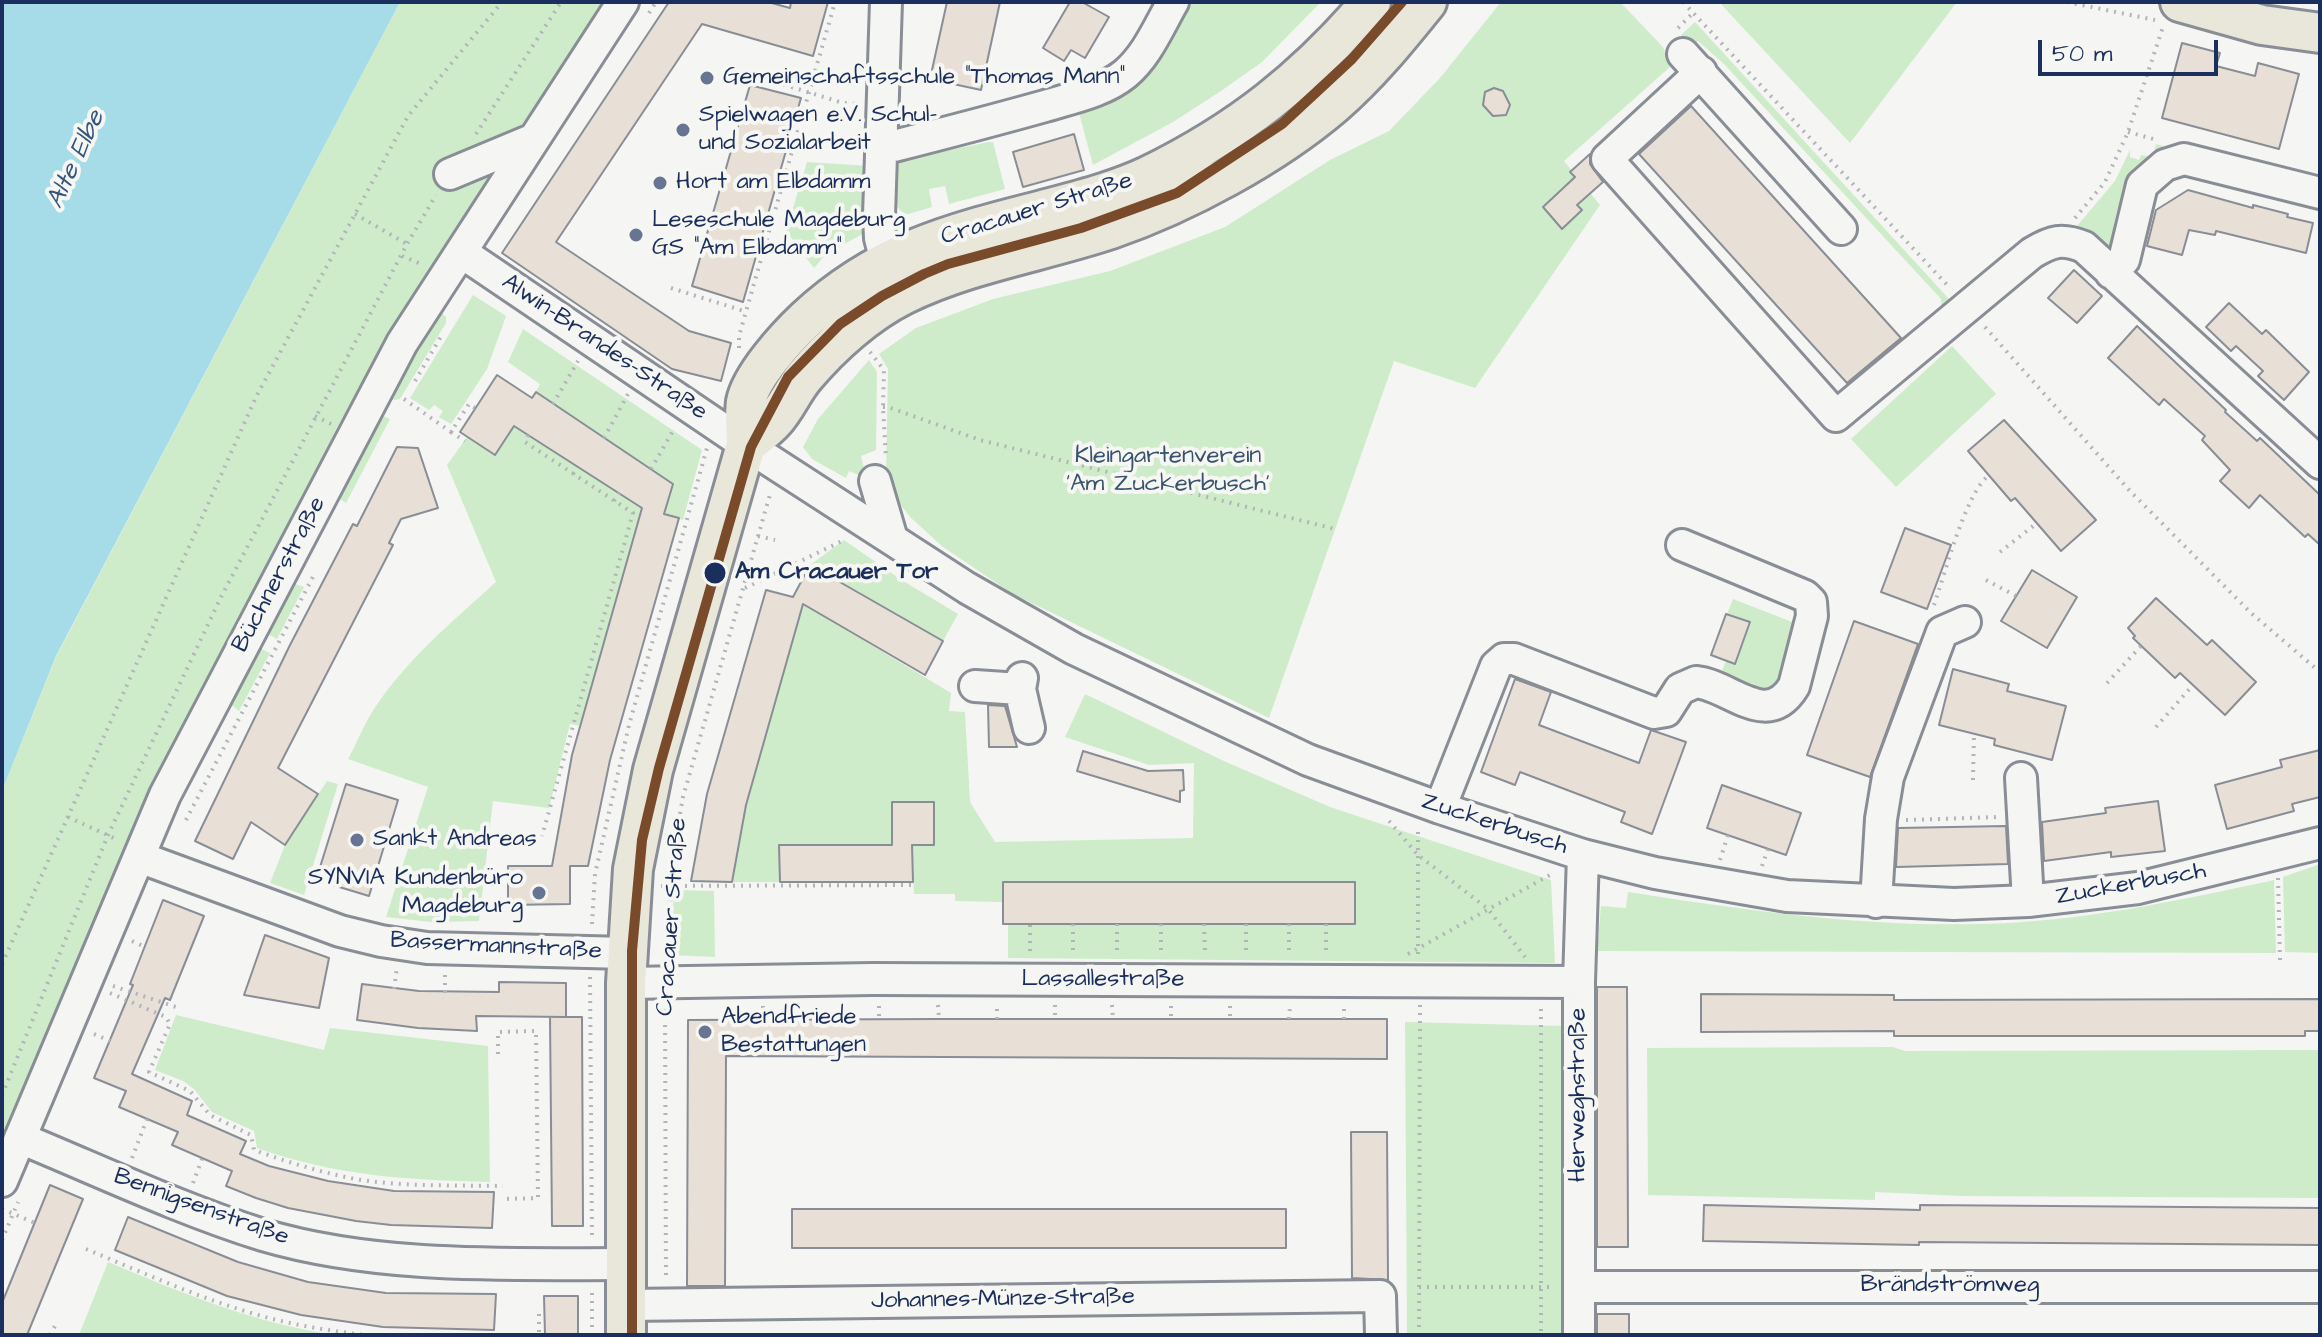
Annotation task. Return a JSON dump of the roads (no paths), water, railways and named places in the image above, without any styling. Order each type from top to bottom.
[{"type":"main road","name":"Cracauer Straße","points":[[626,1320],[626,968],[633,869],[653,770],[746,445],[746,400],[775,352],[837,291],[913,248],[951,234],[1095,196],[1144,178],[1206,146],[1272,101],[1311,67],[1371,2]]},
{"type":"main road","name":"Cracauer Straße","points":[[746,445],[775,420],[805,376],[823,358],[853,329],[897,298],[968,269],[1112,229],[1197,193],[1273,147],[1332,106],[1365,74],[1427,2]]},
{"type":"main road","points":[[2172,12],[2320,33]]},
{"type":"street","name":"Büchnerstraße","points":[[2,1181],[87,979],[151,862],[165,795],[380,384],[402,343],[623,2]]},
{"type":"street","points":[[886,2],[879,216],[880,238],[897,298]]},
{"type":"street","points":[[883,146],[894,146],[997,120],[1108,85],[1128,72],[1140,58],[1173,2]]},
{"type":"street","points":[[1841,229],[1692,63],[1607,159],[1836,416],[2032,253],[2054,241],[2068,240],[2084,247],[2320,463]]},
{"type":"street","points":[[450,174],[534,139]]},
{"type":"street","points":[[2111,273],[2124,260],[2142,185],[2165,165],[2184,159],[2320,193]]},
{"type":"street","name":"Alwin-Brandes-Straße","points":[[461,252],[746,445]]},
{"type":"street","name":"Zuckerbusch","points":[[746,445],[1019,619],[1158,690],[1308,760],[1440,808],[1631,868],[1754,891],[1876,902],[1954,904],[2099,894],[2153,885],[2320,843]]},
{"type":"street","points":[[880,474],[892,539]]},
{"type":"street","points":[[1440,808],[1496,666],[1504,659],[1514,659],[1654,713],[1666,711],[1680,689],[1696,682],[1758,706],[1787,696],[1794,686],[1812,616],[1811,602],[1805,596],[1682,545]]},
{"type":"street","points":[[1876,902],[1881,819],[1888,777],[1942,632],[1965,622]]},
{"type":"street","points":[[975,686],[1021,683],[1029,728]]},
{"type":"street","points":[[2021,778],[2028,901]]},
{"type":"street","name":"Herweghstraße","points":[[1579,1335],[1579,982],[1583,855]]},
{"type":"street","name":"Bassermannstraße","points":[[151,862],[340,931],[381,941],[626,968]]},
{"type":"street","name":"Lassallestraße","points":[[626,968],[665,983],[1415,966],[1537,974],[1579,982]]},
{"type":"street","name":"Bennigsenstraße","points":[[20,1138],[265,1235],[351,1253],[412,1260],[626,1264]]},
{"type":"street","name":"Brändströmweg","points":[[1579,1287],[2320,1287]]},
{"type":"street","name":"Johannes-Münze-Straße","points":[[626,1320],[666,1305],[1380,1296],[1381,1335]]},
{"type":"water","name":"Alte Elbe","points":[[2,2],[400,2],[56,656],[2,791]]},
{"type":"place","name":"Gemeinschaftsschule \"Thomas Mann\"","points":[[707,78]]},
{"type":"place","name":"Spielwagen e.V. Schul- und Sozialarbeit","points":[[683,130]]},
{"type":"place","name":"Hort am Elbdamm","points":[[660,183]]},
{"type":"place","name":"Leseschule Magdeburg GS \"Am Elbdamm\"","points":[[636,235]]},
{"type":"place","name":"Am Cracauer Tor","points":[[715,573]]},
{"type":"place","name":"Sankt Andreas","points":[[357,840]]},
{"type":"place","name":"SYNVIA Kundenbüro Magdeburg","points":[[539,893]]},
{"type":"place","name":"Abendfriede Bestattungen","points":[[705,1032]]},
{"type":"park label","name":"Kleingartenverein 'Am Zuckerbusch'","points":[[1168,471]]}]
